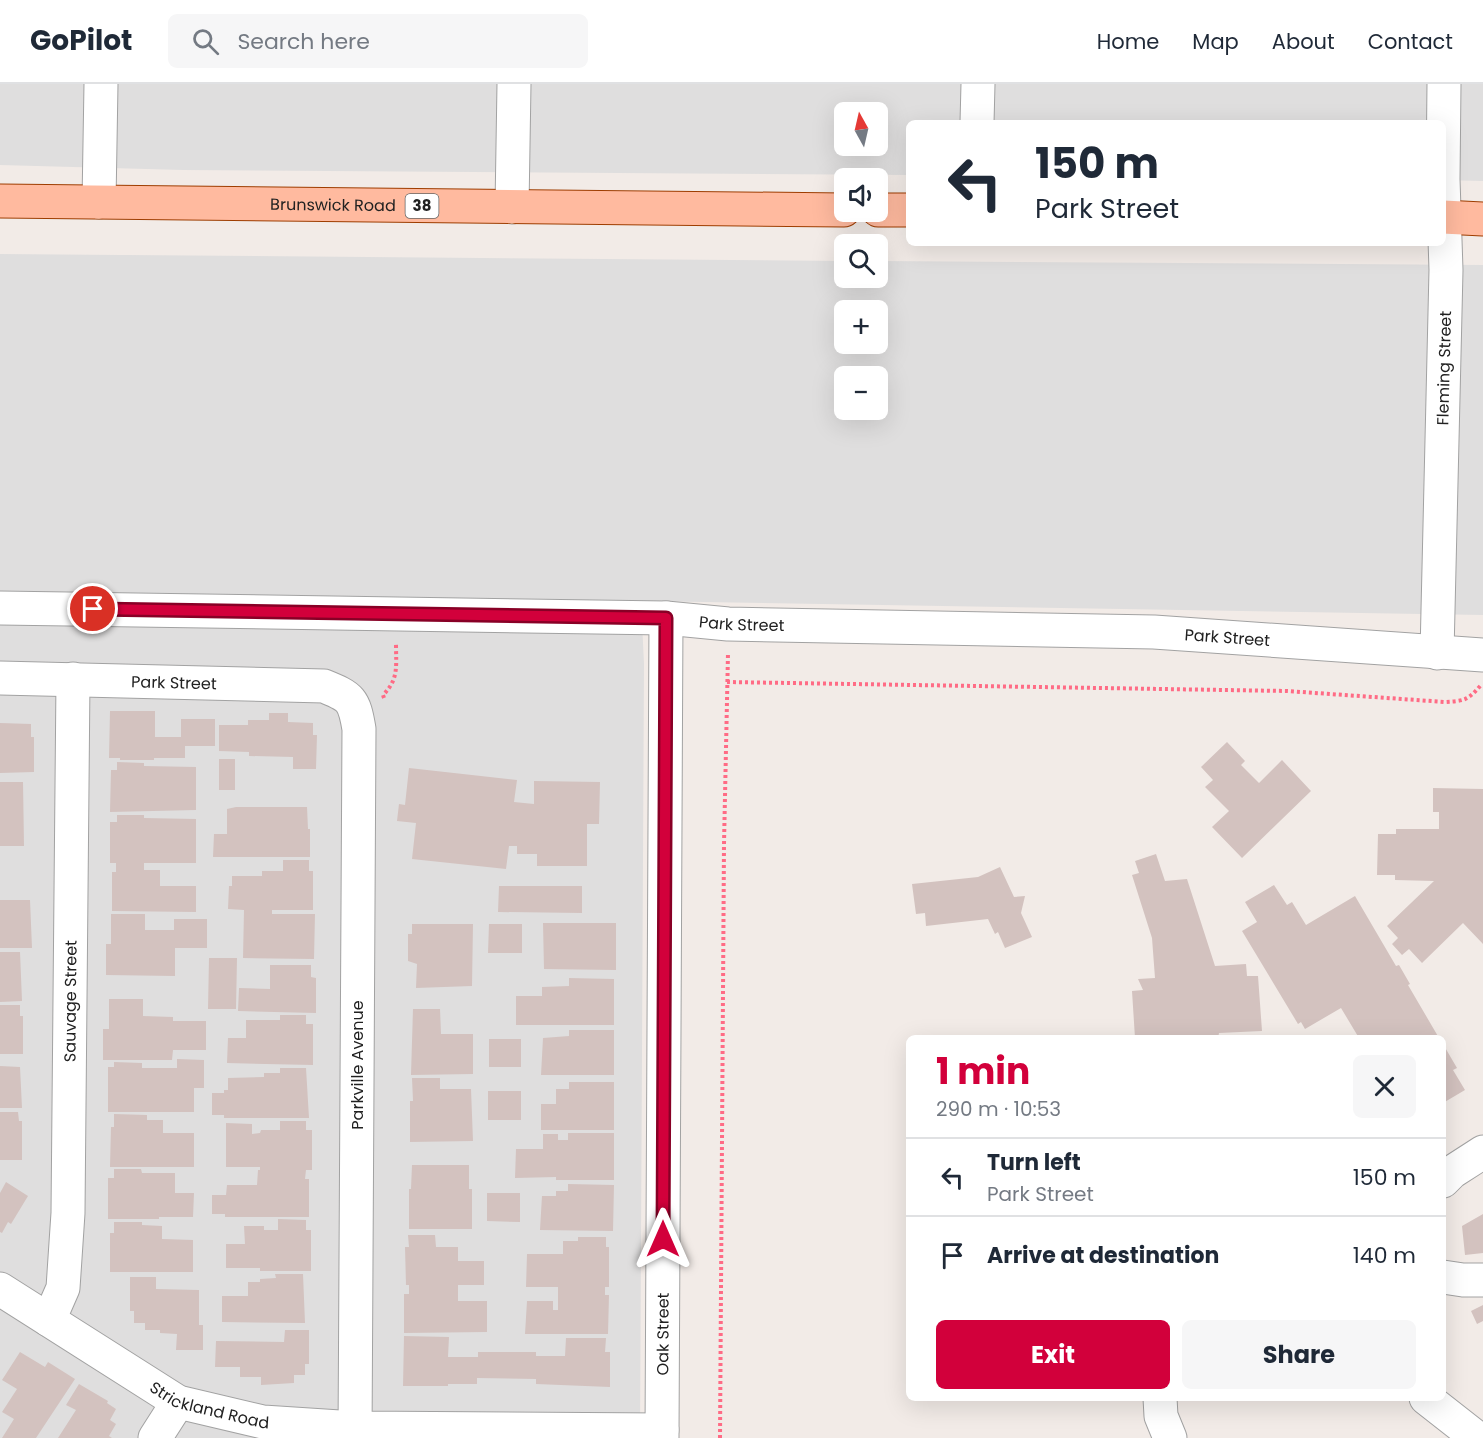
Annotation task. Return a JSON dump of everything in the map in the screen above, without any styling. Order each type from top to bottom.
[{"type":"main road","name":"Brunswick Road","points":[[0,201],[834,210]]},
{"type":"main road","points":[[888,210],[906,210]]},
{"type":"main road","points":[[1446,217],[1483,219]]},
{"type":"street","points":[[99,202],[101,84]]},
{"type":"street","points":[[512,207],[514,84]]},
{"type":"street","points":[[977,120],[978,84]]},
{"type":"street","name":"Fleming Street","points":[[1443,84],[1443,120]]},
{"type":"street","name":"Fleming Street","points":[[1437,653],[1445,246]]},
{"type":"street","name":"Park Street","points":[[0,608],[666,618],[728,624],[1154,632],[1483,655]]},
{"type":"street","name":"Oak Street","points":[[662,1434],[666,618]]},
{"type":"street","name":"Park Street","points":[[0,678],[324,686],[347,695]]},
{"type":"street","name":"Sauvage Street","points":[[49,1320],[63,1288],[68,1213],[73,679]]},
{"type":"street","name":"Parkville Avenue","points":[[347,695],[356,709],[359,729],[355,1433]]},
{"type":"street","points":[[1446,1178],[1483,1152]]},
{"type":"street","points":[[1446,1277],[1463,1280],[1483,1280]]},
{"type":"street","name":"Strickland Road","points":[[0,1289],[178,1402],[263,1422],[355,1433],[662,1434]]},
{"type":"street","points":[[1160,1401],[1161,1416],[1170,1438]]},
{"type":"street","points":[[1430,1401],[1477,1438]]},
{"type":"street","points":[[155,1438],[178,1402]]},
{"type":"path","points":[[720,1438],[727,682],[1287,691],[1446,702],[1464,701],[1471,697],[1483,682]]},
{"type":"shaded area","points":[[0,84],[1483,84],[1483,181],[1446,180],[1446,120],[906,120],[906,175],[888,175],[888,168],[834,168],[834,174],[183,170],[0,165]]},
{"type":"shaded area","points":[[0,254],[834,261],[834,288],[888,288],[888,261],[1483,265],[1483,615],[641,601],[644,664],[640,1438],[0,1438]]},
{"type":"building","points":[[110,711],[155,711],[155,737],[181,737],[181,719],[215,719],[215,746],[185,746],[185,758],[120,760],[120,758],[109,758]]},
{"type":"building","points":[[269,713],[288,713],[288,722],[313,723],[313,735],[317,735],[316,769],[293,769],[293,757],[249,756],[249,752],[219,751],[219,725],[248,725],[248,720],[269,720]]},
{"type":"building","points":[[0,723],[31,724],[31,737],[34,737],[34,772],[0,773]]},
{"type":"building","points":[[1227,742],[1245,761],[1241,765],[1259,783],[1282,760],[1311,791],[1242,858],[1212,827],[1229,811],[1205,787],[1213,780],[1201,767]]},
{"type":"building","points":[[219,759],[235,759],[235,790],[219,790]]},
{"type":"building","points":[[117,762],[144,763],[144,766],[196,767],[196,810],[110,812],[111,770],[117,770]]},
{"type":"building","points":[[409,768],[517,780],[514,802],[534,804],[534,781],[600,782],[599,824],[587,824],[587,866],[537,866],[537,854],[517,854],[517,846],[509,846],[506,869],[412,859],[416,823],[397,821],[399,804],[405,805]]},
{"type":"building","points":[[0,782],[23,782],[24,846],[0,846]]},
{"type":"building","points":[[1433,788],[1483,789],[1483,944],[1463,923],[1422,963],[1409,949],[1402,955],[1392,944],[1398,938],[1387,926],[1434,881],[1395,880],[1395,875],[1377,875],[1378,834],[1396,834],[1396,829],[1439,829],[1439,812],[1433,812]]},
{"type":"building","points":[[307,807],[310,857],[213,857],[214,834],[227,834],[227,809]]},
{"type":"building","points":[[117,815],[196,819],[196,863],[144,863],[144,870],[160,870],[160,886],[196,886],[196,912],[112,911],[112,872],[116,872],[116,863],[110,863],[110,822],[117,822]]},
{"type":"building","points":[[1156,854],[1165,881],[1187,879],[1215,966],[1246,964],[1247,976],[1258,976],[1262,1031],[1219,1033],[1219,1035],[1135,1035],[1132,991],[1143,990],[1138,979],[1155,978],[1152,938],[1132,875],[1139,873],[1135,861]]},
{"type":"building","points":[[283,860],[309,860],[309,871],[313,871],[313,910],[272,910],[272,914],[315,914],[314,959],[243,958],[244,910],[228,909],[232,876],[262,876],[262,871],[283,871]]},
{"type":"building","points":[[1000,867],[1014,897],[1025,896],[1021,913],[1032,937],[1005,948],[998,932],[995,934],[988,919],[926,926],[925,913],[916,914],[912,884],[978,877]]},
{"type":"building","points":[[1274,885],[1287,905],[1292,902],[1306,925],[1355,896],[1396,966],[1399,965],[1437,1035],[1357,1035],[1341,1008],[1305,1029],[1301,1022],[1298,1024],[1242,931],[1257,922],[1245,902]]},
{"type":"building","points":[[499,886],[582,886],[582,913],[498,912]]},
{"type":"building","points":[[0,900],[30,900],[32,948],[0,948]]},
{"type":"building","points":[[111,914],[145,914],[145,930],[174,930],[174,919],[207,919],[207,948],[175,948],[175,976],[106,975],[106,944],[111,944]]},
{"type":"building","points":[[543,923],[616,923],[616,970],[544,969]]},
{"type":"building","points":[[412,924],[473,924],[472,986],[416,988],[417,964],[408,961],[408,934],[412,934]]},
{"type":"building","points":[[489,924],[522,924],[522,953],[488,953]]},
{"type":"building","points":[[0,952],[20,952],[22,1001],[0,1002]]},
{"type":"building","points":[[209,958],[237,958],[236,1009],[208,1009]]},
{"type":"building","points":[[270,965],[311,965],[311,977],[316,978],[316,1013],[238,1011],[239,988],[270,989]]},
{"type":"building","points":[[569,978],[614,979],[614,1025],[516,1025],[516,996],[542,996],[542,987],[569,986]]},
{"type":"building","points":[[109,999],[143,999],[143,1016],[173,1017],[173,1021],[206,1021],[206,1050],[173,1050],[172,1060],[103,1060],[103,1029],[109,1029]]},
{"type":"building","points":[[0,1005],[20,1005],[20,1016],[23,1016],[23,1054],[0,1054]]},
{"type":"building","points":[[413,1009],[440,1009],[441,1034],[473,1034],[473,1074],[411,1075]]},
{"type":"building","points":[[280,1015],[306,1015],[306,1024],[313,1024],[313,1065],[227,1063],[228,1038],[246,1038],[246,1020],[280,1020]]},
{"type":"building","points":[[569,1030],[614,1030],[614,1075],[541,1075],[543,1038],[569,1036]]},
{"type":"building","points":[[489,1039],[521,1039],[521,1067],[489,1067]]},
{"type":"building","points":[[1446,1049],[1457,1068],[1453,1070],[1465,1090],[1446,1101]]},
{"type":"building","points":[[177,1059],[204,1060],[204,1088],[194,1088],[194,1112],[108,1112],[108,1067],[114,1067],[114,1062],[142,1063],[142,1068],[177,1068]]},
{"type":"building","points":[[0,1066],[20,1067],[22,1108],[0,1108]]},
{"type":"building","points":[[280,1068],[306,1068],[309,1118],[224,1118],[224,1115],[212,1115],[212,1093],[224,1093],[224,1090],[228,1090],[228,1078],[264,1077],[264,1073],[280,1073]]},
{"type":"building","points":[[412,1078],[440,1078],[440,1089],[471,1089],[473,1141],[410,1142]]},
{"type":"building","points":[[569,1082],[614,1082],[614,1130],[541,1130],[541,1104],[556,1104],[556,1089],[569,1089]]},
{"type":"building","points":[[488,1091],[521,1091],[521,1120],[488,1120]]},
{"type":"building","points":[[0,1112],[18,1112],[19,1121],[22,1121],[22,1160],[0,1160]]},
{"type":"building","points":[[114,1114],[147,1115],[147,1120],[163,1120],[163,1133],[194,1133],[194,1167],[110,1167],[111,1127],[114,1127]]},
{"type":"building","points":[[280,1121],[306,1121],[306,1130],[312,1130],[312,1170],[306,1170],[305,1179],[309,1179],[309,1217],[225,1217],[225,1214],[212,1214],[212,1195],[226,1195],[227,1185],[257,1185],[258,1170],[260,1170],[260,1167],[226,1167],[226,1123],[252,1124],[252,1134],[260,1133],[261,1130],[280,1130]]},
{"type":"building","points":[[568,1133],[614,1133],[614,1180],[556,1180],[556,1177],[515,1178],[516,1149],[543,1149],[543,1134],[558,1134],[558,1140],[568,1140]]},
{"type":"building","points":[[412,1165],[469,1165],[469,1189],[472,1189],[472,1229],[409,1229],[409,1189],[411,1189]]},
{"type":"building","points":[[114,1169],[141,1169],[142,1173],[175,1173],[175,1193],[194,1193],[193,1217],[108,1219],[108,1178],[114,1178]]},
{"type":"building","points":[[6,1182],[28,1196],[11,1224],[8,1222],[2,1233],[0,1232],[0,1193]]},
{"type":"building","points":[[568,1184],[614,1185],[613,1231],[540,1230],[542,1196],[556,1196],[556,1191],[568,1191]]},
{"type":"building","points":[[487,1193],[520,1193],[520,1222],[487,1221]]},
{"type":"building","points":[[1483,1214],[1483,1253],[1465,1255],[1462,1226]]},
{"type":"building","points":[[278,1219],[306,1220],[306,1230],[311,1230],[311,1271],[226,1268],[226,1244],[245,1244],[244,1226],[264,1226],[264,1230],[278,1230]]},
{"type":"building","points":[[114,1222],[142,1222],[142,1225],[162,1226],[162,1239],[193,1240],[193,1272],[110,1272],[110,1233],[114,1233]]},
{"type":"building","points":[[408,1235],[435,1235],[436,1247],[458,1247],[458,1261],[484,1261],[484,1285],[458,1285],[458,1301],[487,1301],[487,1332],[404,1333],[404,1294],[409,1294],[409,1285],[406,1285],[405,1247],[409,1247]]},
{"type":"building","points":[[578,1237],[606,1237],[606,1247],[609,1247],[609,1287],[605,1287],[605,1295],[609,1295],[608,1334],[525,1334],[527,1301],[553,1301],[553,1310],[558,1310],[558,1287],[526,1287],[527,1254],[563,1254],[563,1241],[578,1241]]},
{"type":"building","points":[[275,1274],[303,1274],[305,1323],[222,1322],[222,1296],[248,1296],[248,1282],[276,1278]]},
{"type":"building","points":[[130,1277],[156,1277],[156,1289],[199,1290],[199,1325],[203,1325],[203,1350],[176,1350],[177,1334],[160,1333],[160,1330],[145,1330],[145,1323],[134,1323],[134,1311],[130,1311]]},
{"type":"building","points":[[1483,1305],[1483,1321],[1477,1324],[1471,1311]]},
{"type":"building","points":[[285,1330],[309,1330],[309,1364],[305,1364],[305,1375],[294,1375],[294,1383],[261,1385],[261,1377],[240,1377],[240,1367],[215,1367],[216,1341],[284,1342]]},
{"type":"building","points":[[404,1336],[449,1337],[448,1357],[478,1357],[478,1352],[536,1352],[536,1356],[565,1356],[566,1338],[606,1338],[605,1352],[610,1352],[610,1387],[536,1384],[536,1379],[477,1378],[477,1384],[403,1386]]},
{"type":"building","points":[[20,1352],[45,1367],[48,1362],[75,1379],[36,1438],[2,1438],[14,1419],[2,1412],[17,1389],[2,1380]]},
{"type":"building","points":[[79,1384],[108,1401],[107,1403],[116,1409],[110,1420],[116,1424],[109,1436],[112,1438],[58,1438],[76,1410],[66,1405]]},
{"type":"route","points":[[93,609],[666,618],[663,1239]]}]
